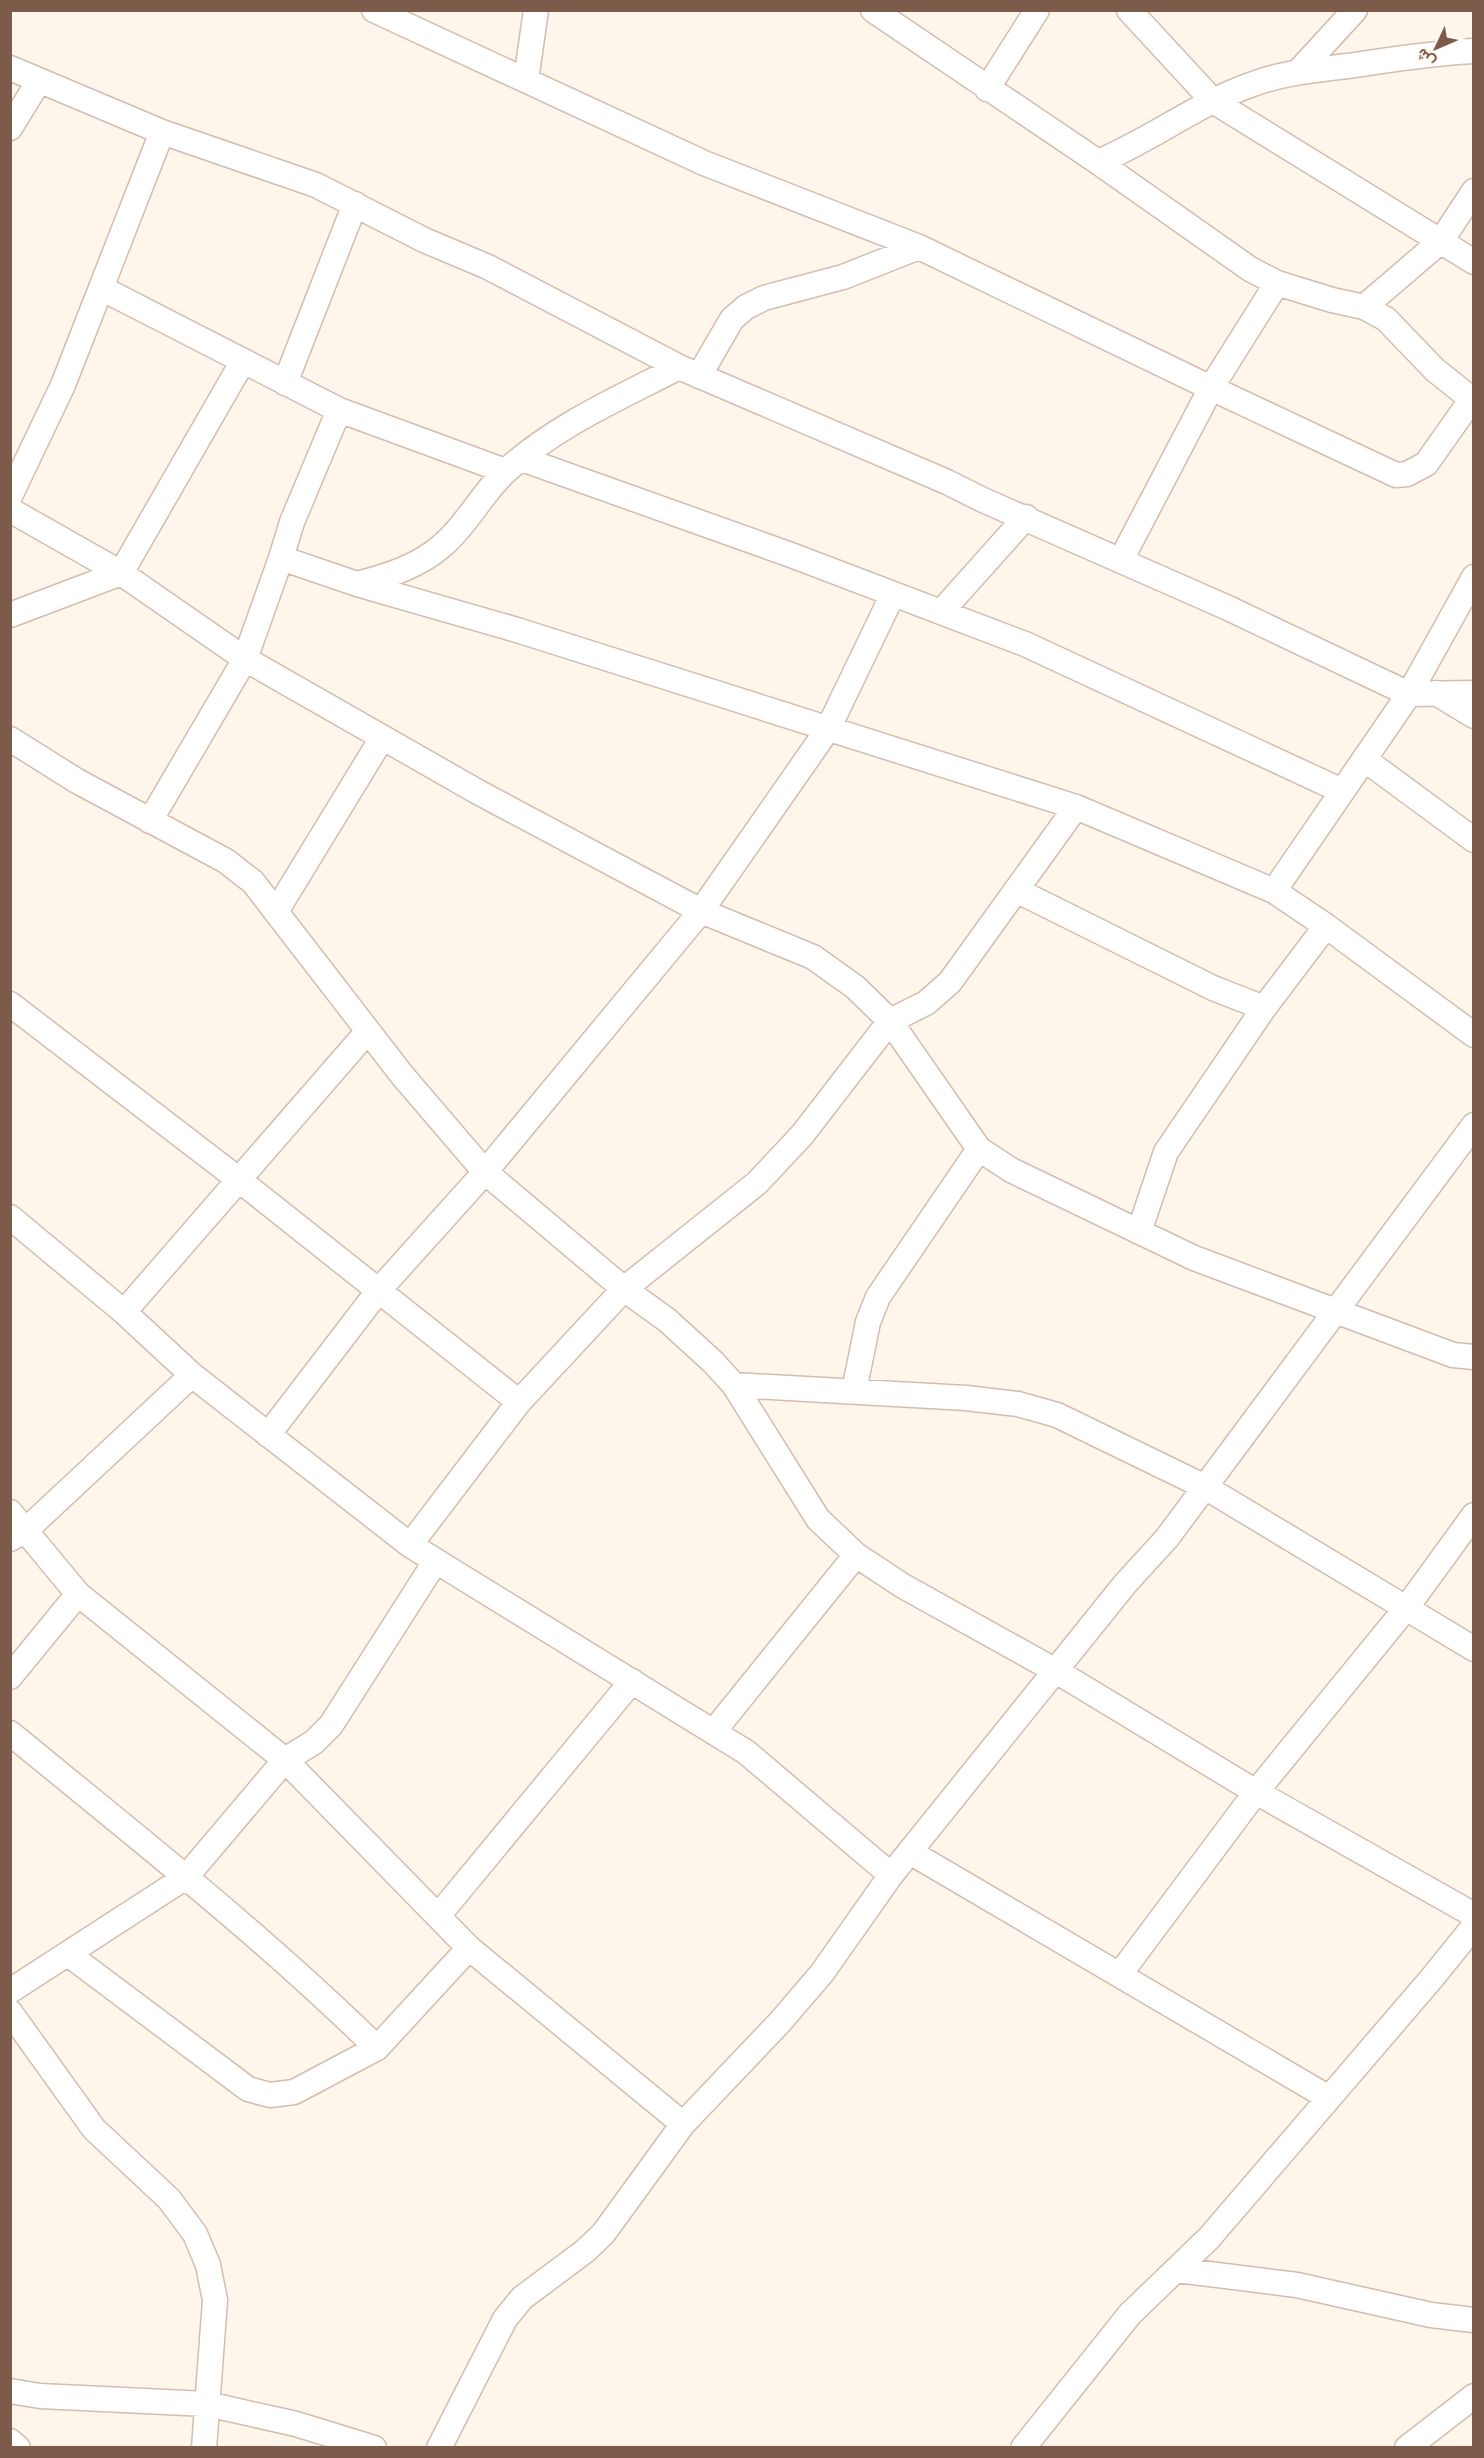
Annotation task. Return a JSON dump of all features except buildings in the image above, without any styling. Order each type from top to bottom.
[{"type":"street","points":[[374,10],[704,163],[919,247],[1396,475],[1407,474],[1426,464],[1473,399],[1418,354],[1386,320],[1364,307],[1277,283],[1250,269],[1098,162],[873,10]]},
{"type":"street","points":[[526,80],[536,10]]},
{"type":"street","points":[[987,89],[1037,10]]},
{"type":"street","points":[[1129,10],[1213,101],[1473,262]]},
{"type":"street","points":[[1299,72],[1355,10]]},
{"type":"street","points":[[1098,162],[1123,152],[1213,101],[1254,83],[1299,72],[1437,53],[1473,51]]},
{"type":"street","points":[[10,68],[162,132],[316,185],[424,240],[488,267],[689,371],[1121,560],[1409,694],[1473,693]]},
{"type":"street","points":[[10,128],[39,81]]},
{"type":"street","points":[[10,496],[63,385],[162,132]]},
{"type":"street","points":[[1364,307],[1441,241],[1473,191]]},
{"type":"street","points":[[285,383],[355,204]]},
{"type":"street","points":[[357,584],[392,575],[422,560],[444,544],[513,465],[567,426],[689,371],[732,319],[746,307],[764,298],[843,277],[919,247]]},
{"type":"street","points":[[1121,560],[1211,388],[1277,283]]},
{"type":"street","points":[[101,288],[339,410],[513,465],[941,612],[1025,644],[1342,791]]},
{"type":"street","points":[[10,615],[121,573],[243,361]]},
{"type":"street","points":[[150,821],[245,659],[292,522],[339,410]]},
{"type":"street","points":[[10,510],[121,573],[245,659],[478,792],[702,911],[813,957],[855,987],[890,1021],[979,1149],[1011,1170],[1194,1258],[1453,1355],[1473,1357]]},
{"type":"street","points":[[941,612],[1026,518]]},
{"type":"street","points":[[281,558],[357,584],[517,630],[1076,807],[1274,891],[1326,926],[1473,1035]]},
{"type":"street","points":[[1274,891],[1409,694],[1473,577]]},
{"type":"street","points":[[268,1435],[379,1290],[485,1172],[702,911],[828,729],[893,594]]},
{"type":"street","points":[[1436,693],[1473,716]]},
{"type":"street","points":[[277,910],[382,738]]},
{"type":"street","points":[[10,739],[77,781],[226,861],[254,882],[367,1032],[434,1115],[485,1172],[624,1289],[667,1320],[713,1362],[734,1385],[818,1519],[856,1555],[903,1586],[1056,1671],[1256,1792],[1473,1916]]},
{"type":"street","points":[[1364,759],[1473,840]]},
{"type":"street","points":[[410,1545],[519,1402],[624,1289],[757,1183],[802,1135],[890,1021],[926,1003],[950,982],[1076,807]]},
{"type":"street","points":[[1016,890],[1213,988],[1264,1008]]},
{"type":"street","points":[[1139,1232],[1166,1152],[1264,1008],[1326,926]]},
{"type":"street","points":[[10,1004],[238,1179],[519,1402]]},
{"type":"street","points":[[124,1312],[367,1032]]},
{"type":"street","points":[[439,2448],[505,2319],[522,2298],[585,2251],[603,2234],[683,2124],[795,2005],[822,1973],[891,1875],[1125,1584],[1167,1538],[1473,1125]]},
{"type":"street","points":[[854,1391],[867,1322],[878,1297],[979,1149]]},
{"type":"street","points":[[10,1217],[124,1312],[192,1375],[410,1545],[746,1752],[891,1875]]},
{"type":"street","points":[[18,1535],[192,1375]]},
{"type":"street","points":[[734,1385],[966,1398],[1018,1404],[1057,1414],[1205,1487],[1407,1607],[1473,1649]]},
{"type":"street","points":[[10,1512],[18,1535],[78,1594],[285,1760],[470,1948],[683,2124]]},
{"type":"street","points":[[1120,1974],[1256,1792],[1407,1607],[1473,1515]]},
{"type":"street","points":[[714,1731],[856,1555]]},
{"type":"street","points":[[10,1991],[186,1877],[285,1760],[314,1742],[331,1725],[435,1562]]},
{"type":"street","points":[[10,1677],[78,1594]]},
{"type":"street","points":[[438,1916],[632,1681]]},
{"type":"street","points":[[10,1733],[186,1877],[346,2017],[377,2048]]},
{"type":"street","points":[[910,1852],[1329,2098]]},
{"type":"street","points":[[1023,2448],[1131,2314],[1209,2238],[1432,1978],[1473,1926]]},
{"type":"street","points":[[68,1954],[248,2089],[270,2096],[294,2092],[377,2048],[470,1948]]},
{"type":"street","points":[[10,2012],[94,2129],[169,2199],[195,2234],[208,2265],[215,2300],[204,2448]]},
{"type":"street","points":[[1177,2270],[1297,2285],[1431,2315],[1473,2320]]},
{"type":"street","points":[[10,2391],[40,2396],[207,2404],[296,2424],[374,2448]]},
{"type":"street","points":[[1407,2448],[1473,2396]]},
{"type":"street","points":[[10,2441],[18,2448]]}]
